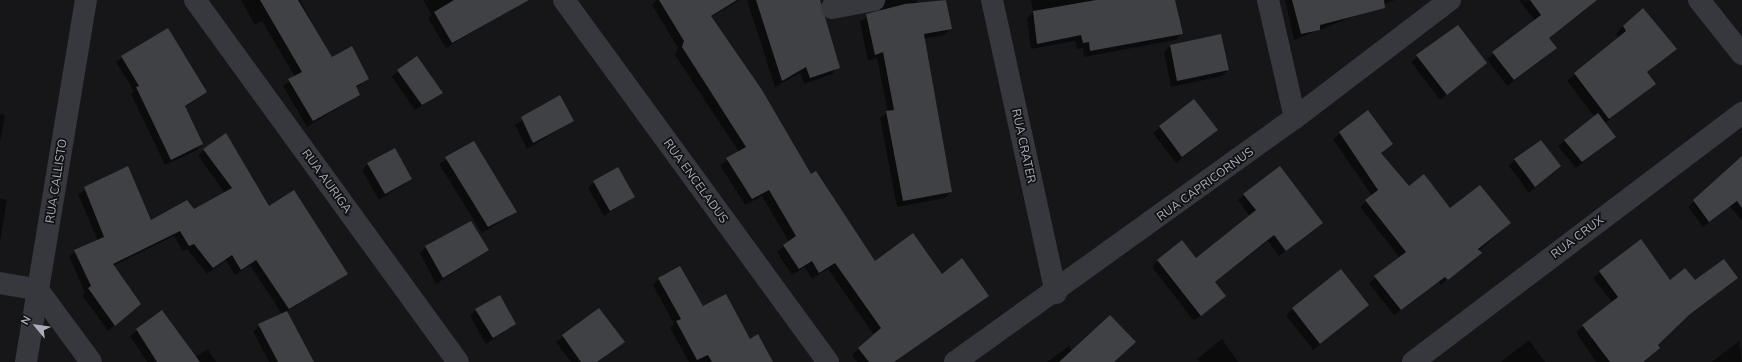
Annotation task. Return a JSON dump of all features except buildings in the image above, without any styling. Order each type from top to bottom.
[{"type":"street","name":"RUA CALLISTO","points":[[26,362],[86,0]]},
{"type":"street","name":"RUA AURIGA","points":[[195,0],[458,362]]},
{"type":"street","name":"RUA ENCELADUS","points":[[564,0],[828,362]]},
{"type":"street","points":[[832,8],[874,0]]},
{"type":"street","name":"RUA CRATER","points":[[992,0],[1056,292]]},
{"type":"street","points":[[1268,0],[1295,118]]},
{"type":"street","name":"RUA CAPRICORNUS","points":[[955,362],[1056,292],[1295,118],[1450,0]]},
{"type":"street","points":[[1699,0],[1742,54]]},
{"type":"street","name":"RUA CRUX","points":[[1413,362],[1742,113]]},
{"type":"street","points":[[0,283],[38,290],[91,362]]}]
